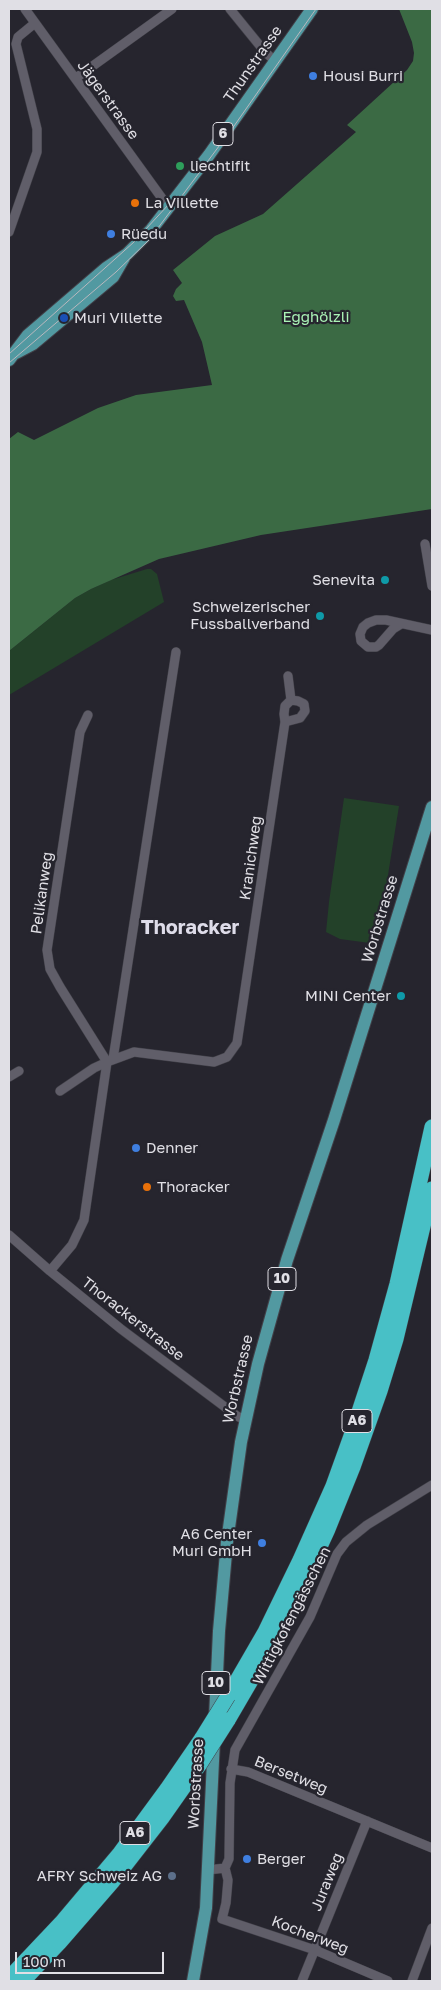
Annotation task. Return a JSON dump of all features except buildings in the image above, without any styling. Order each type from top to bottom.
[{"type":"highway","name":"A6","points":[[23,1981],[167,1789],[202,1738],[265,1632],[300,1560],[326,1502],[371,1377],[395,1292],[432,1127]]},
{"type":"highway","name":"A6","points":[[9,1978],[65,1927],[135,1854],[200,1764],[267,1653],[300,1590],[348,1482],[372,1416],[393,1347],[432,1189]]},
{"type":"main road","name":"Thunstrasse","points":[[11,357],[28,335],[106,268],[127,254],[151,230],[209,155],[312,9]]},
{"type":"main road","name":"Worbstrasse","points":[[193,1981],[204,1923],[208,1870],[221,1604],[228,1535],[245,1420],[271,1313],[331,1130],[432,807]]},
{"type":"street","name":"Jägerstrasse","points":[[25,9],[169,208]]},
{"type":"street","points":[[76,78],[172,9]]},
{"type":"street","points":[[230,9],[265,52],[275,61]]},
{"type":"street","points":[[9,232],[37,152],[37,128],[16,44],[18,37],[35,23]]},
{"type":"street","points":[[425,544],[432,586]]},
{"type":"street","points":[[401,624],[432,630]]},
{"type":"street","points":[[50,1271],[72,1245],[82,1227],[87,1204],[176,652]]},
{"type":"street","name":"Kranichweg","points":[[60,1091],[94,1068],[134,1052],[214,1062],[226,1057],[234,1049],[239,1031],[285,722],[285,706],[290,700],[288,676]]},
{"type":"street","points":[[285,722],[300,718],[305,712],[304,704],[290,700]]},
{"type":"street","name":"Pelikanweg","points":[[88,715],[80,732],[47,950],[50,969],[60,987],[110,1060]]},
{"type":"street","points":[[9,1076],[19,1071]]},
{"type":"street","name":"Thorackerstrasse","points":[[9,1235],[121,1329],[237,1416],[245,1420]]},
{"type":"street","name":"Wittigkofengässchen","points":[[231,1769],[235,1750],[310,1617],[338,1554],[346,1542],[367,1525],[432,1485]]},
{"type":"street","name":"Bersetweg","points":[[222,1919],[228,1880],[225,1868],[229,1859],[231,1769],[248,1772],[432,1848]]},
{"type":"street","name":"Juraweg","points":[[302,1981],[367,1821]]},
{"type":"street","points":[[208,1870],[225,1868]]},
{"type":"street","name":"Kocherweg","points":[[222,1919],[315,1950],[388,1981]]},
{"type":"street","points":[[412,1981],[432,1928]]},
{"type":"green space","name":"Egghölzli","points":[[399,9],[432,9],[432,509],[261,535],[159,559],[75,598],[9,651],[9,439],[18,432],[34,440],[98,408],[136,395],[212,385],[202,342],[184,300],[176,301],[173,296],[176,289],[182,283],[173,270],[215,236],[263,214],[356,132],[347,125],[407,70],[413,61],[412,42]]},
{"type":"green space","points":[[151,569],[157,574],[164,602],[9,695],[9,651],[75,598],[111,580]]},
{"type":"green space","points":[[344,798],[399,806],[377,944],[340,939],[326,932]]},
{"type":"tram line","points":[[9,363],[116,272],[149,240],[234,126],[316,9]]},
{"type":"tram line","points":[[9,354],[134,242],[169,204]]},
{"type":"place","name":"Housi Burri","points":[[313,76]]},
{"type":"place","name":"liechtifit","points":[[180,166]]},
{"type":"place","name":"La Villette","points":[[135,203]]},
{"type":"place","name":"Rüedu","points":[[111,234]]},
{"type":"place","name":"Muri Villette","points":[[64,318]]},
{"type":"place","name":"Senevita","points":[[385,580]]},
{"type":"place","name":"Schweizerischer Fussballverband","points":[[320,616]]},
{"type":"place","name":"MINI Center","points":[[401,996]]},
{"type":"place","name":"Denner","points":[[136,1148]]},
{"type":"place","name":"Thoracker","points":[[147,1187]]},
{"type":"place","name":"A6 Center Muri GmbH","points":[[262,1543]]},
{"type":"place","name":"Berger","points":[[247,1859]]},
{"type":"place","name":"AFRY Schweiz AG","points":[[172,1876]]},
{"type":"district","name":"Thoracker","points":[[190,928]]}]
